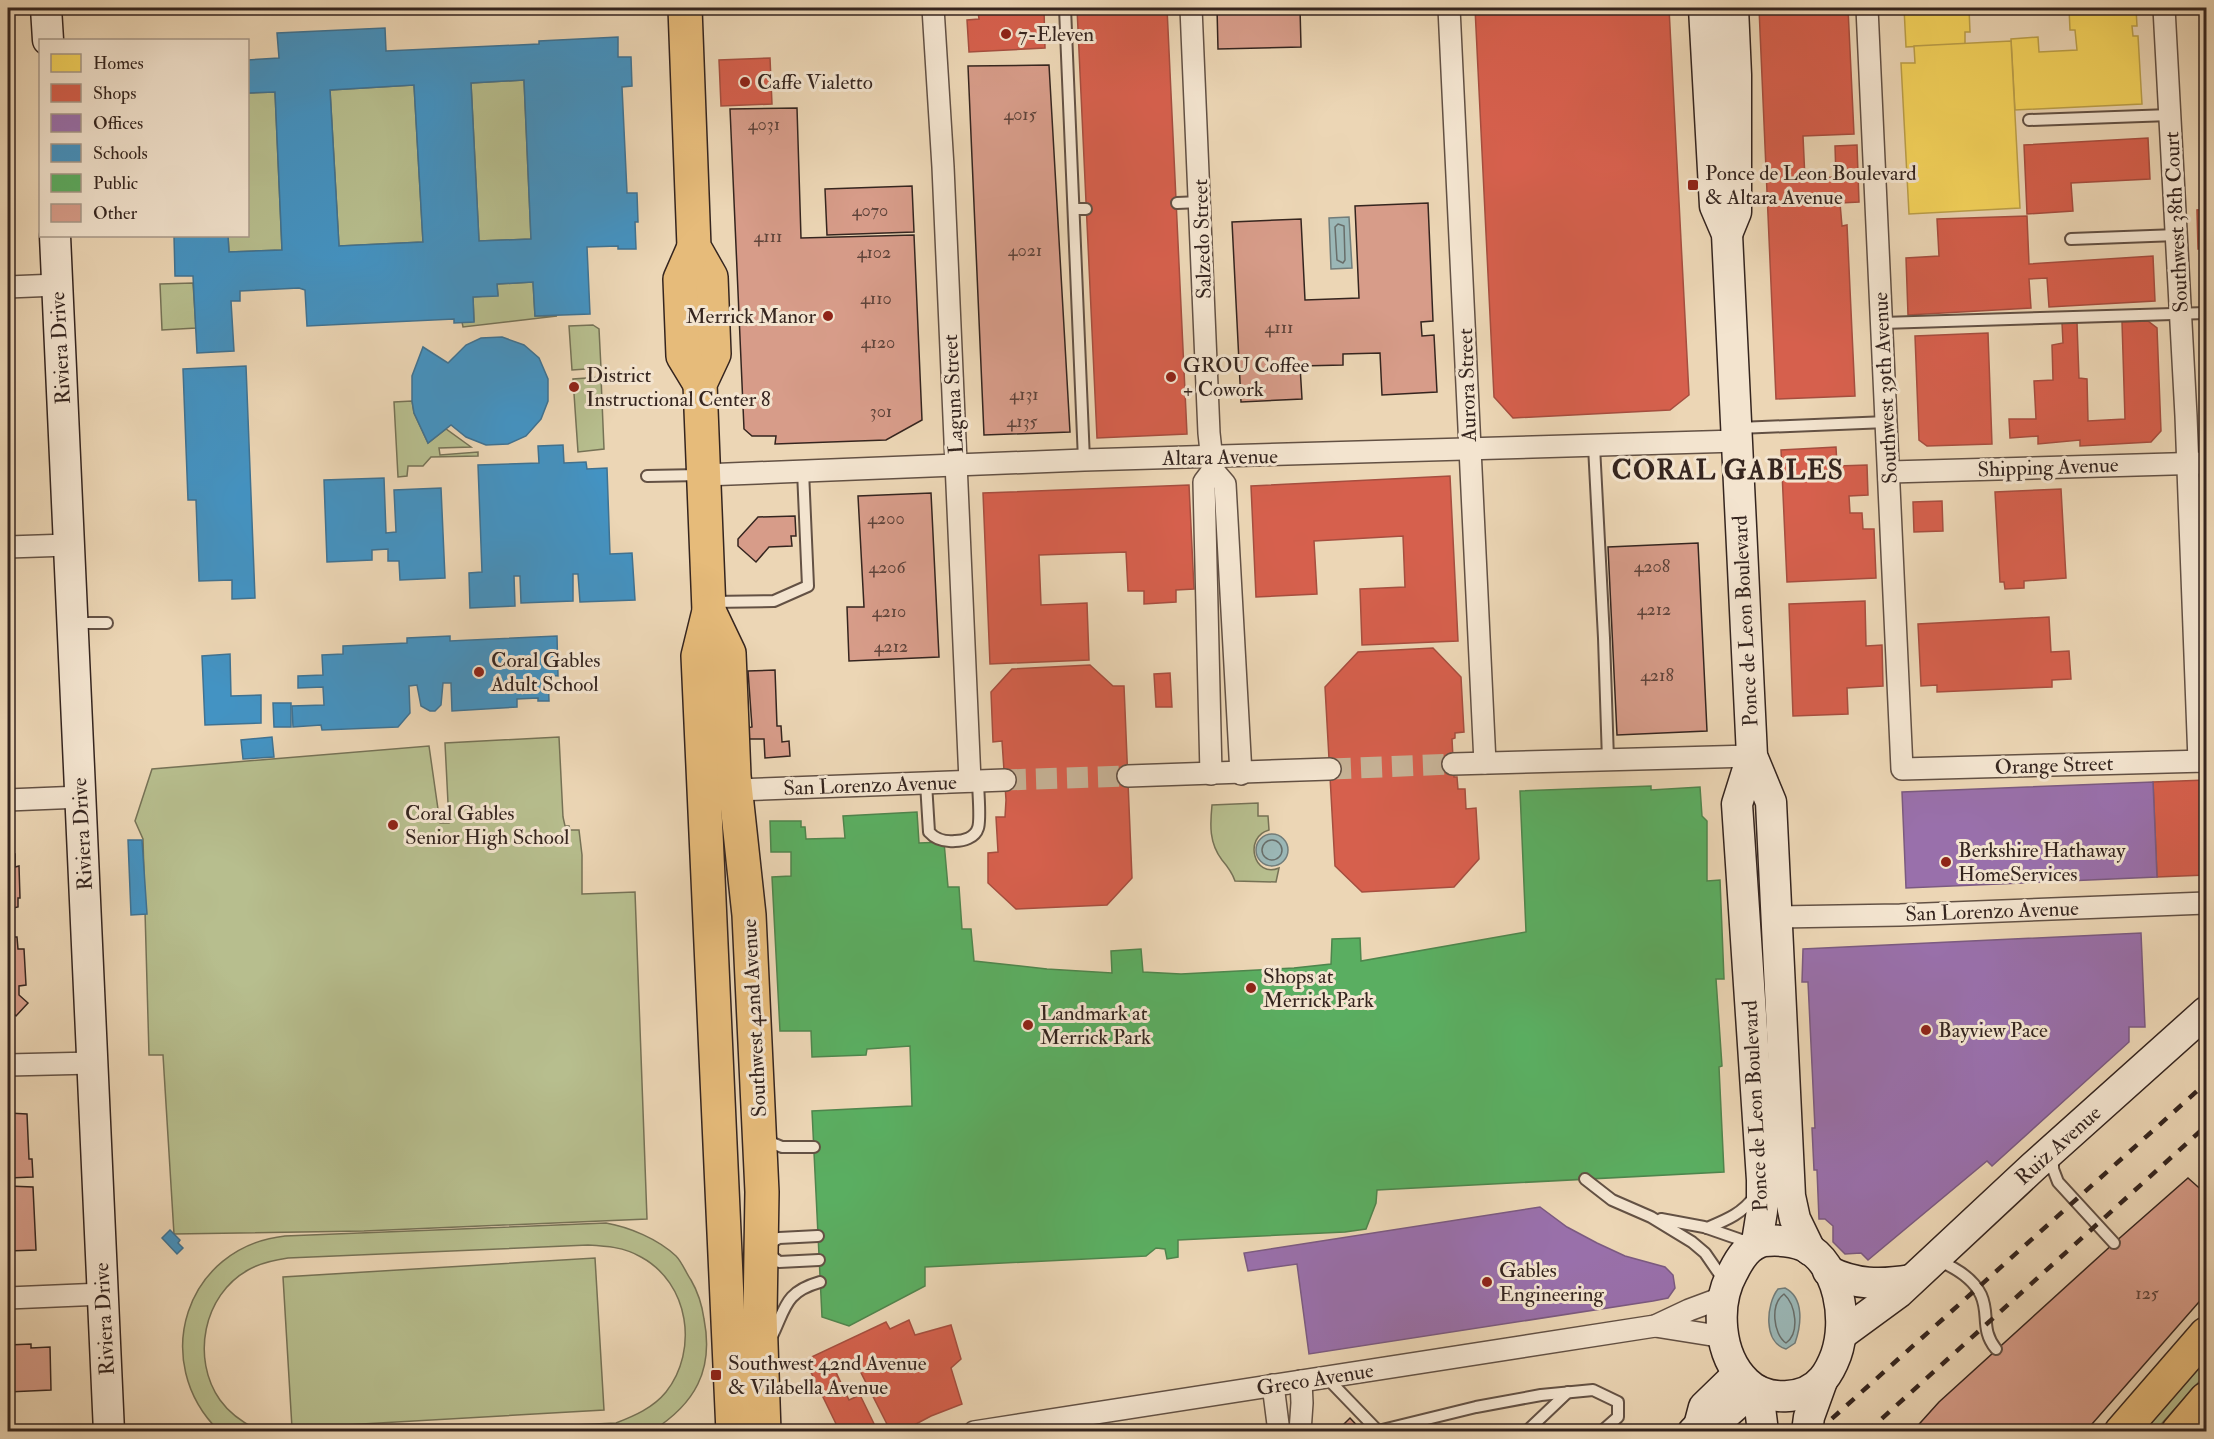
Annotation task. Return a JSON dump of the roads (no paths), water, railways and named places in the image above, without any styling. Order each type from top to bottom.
[{"type":"main road","name":"Southwest 42nd Avenue","points":[[685,8],[694,247],[680,279],[683,356],[700,384],[709,606],[698,656],[733,1431]]},
{"type":"main road","name":"Southwest 42nd Avenue","points":[[709,606],[729,653],[735,790],[749,915],[760,1137],[761,1358],[764,1431]]},
{"type":"main road","points":[[725,1250],[762,1248]]},
{"type":"main road","points":[[2121,1431],[2206,1334]]},
{"type":"main road","points":[[2178,1431],[2206,1399]]},
{"type":"street","points":[[46,8],[48,39]]},
{"type":"street","name":"Laguna Street","points":[[933,8],[974,781]]},
{"type":"street","name":"Salzedo Street","points":[[1191,8],[1213,464],[1225,484],[1240,774]]},
{"type":"street","name":"Aurora Street","points":[[1449,8],[1485,763]]},
{"type":"street","name":"Ponce de Leon Boulevard","points":[[1704,8],[1715,206],[1727,234],[1752,756],[1737,804],[1762,1186],[1762,1211],[1755,1243]]},
{"type":"street","name":"Ponce de Leon Boulevard","points":[[1727,234],[1736,212],[1737,87],[1733,8]]},
{"type":"street","name":"Southwest 39th Avenue","points":[[1867,8],[1902,769]]},
{"type":"street","name":"Southwest 38th Court","points":[[2164,8],[2181,314],[2197,463],[2203,761]]},
{"type":"street","name":"Riviera Drive","points":[[55,237],[109,1431]]},
{"type":"street","points":[[8,287],[57,285]]},
{"type":"street","name":"Altara Avenue","points":[[704,475],[1084,460],[1213,464],[1470,449],[1594,446],[1736,435]]},
{"type":"street","name":"Shipping Avenue","points":[[1890,472],[2197,463]]},
{"type":"street","name":"Salzedo Street","points":[[1211,774],[1204,482],[1213,464]]},
{"type":"street","points":[[8,546],[69,545]]},
{"type":"street","points":[[1209,677],[1236,677]]},
{"type":"street","points":[[1453,764],[1752,756]]},
{"type":"street","name":"Ponce de Leon Boulevard","points":[[1752,756],[1772,802],[1790,1196],[1795,1219],[1819,1260]]},
{"type":"street","name":"Orange Street","points":[[1902,769],[2203,761]]},
{"type":"street","points":[[1128,776],[1240,774],[1330,769]]},
{"type":"street","name":"San Lorenzo Avenue","points":[[735,790],[1005,780]]},
{"type":"street","points":[[8,800],[81,797]]},
{"type":"street","name":"San Lorenzo Avenue","points":[[1778,918],[2206,903]]},
{"type":"street","name":"Ruiz Avenue","points":[[1842,1334],[1898,1293],[2053,1149],[2206,1012]]},
{"type":"street","points":[[8,1065],[93,1063]]},
{"type":"street","points":[[1762,1431],[1750,1385],[1730,1356],[1722,1321],[1725,1291],[1738,1262],[1755,1243],[1772,1240],[1787,1241],[1819,1260],[1843,1279],[1858,1283],[1892,1283],[1911,1280]]},
{"type":"street","points":[[1807,1431],[1809,1417],[1822,1381],[1834,1361],[1842,1334],[1836,1287],[1819,1260]]},
{"type":"street","name":"Greco Avenue","points":[[974,1431],[1061,1425],[1273,1385],[1655,1326],[1725,1291]]},
{"type":"street","points":[[8,1298],[103,1294]]},
{"type":"street","name":"Greco Avenue","points":[[1655,1326],[1724,1337]]},
{"type":"street","points":[[1300,1431],[1301,1381]]},
{"type":"street","points":[[1696,1429],[1704,1407],[1750,1385],[1778,1396],[1789,1396],[1807,1392],[1822,1381]]},
{"type":"street","points":[[1273,1385],[1279,1431]]},
{"type":"lane","points":[[1065,8],[1084,460]]},
{"type":"lane","points":[[2030,120],[2170,115]]},
{"type":"lane","points":[[1177,203],[1200,202]]},
{"type":"lane","points":[[1074,209],[1086,209]]},
{"type":"lane","points":[[2071,239],[2177,235]]},
{"type":"lane","points":[[1882,323],[2206,313]]},
{"type":"lane","points":[[1736,435],[1887,422]]},
{"type":"lane","points":[[1594,446],[1608,760]]},
{"type":"lane","points":[[709,606],[774,601],[808,586],[803,471]]},
{"type":"lane","points":[[646,477],[704,475]]},
{"type":"lane","points":[[73,623],[107,623]]},
{"type":"lane","points":[[926,783],[929,832],[935,838],[957,841],[973,836],[978,828],[974,781]]},
{"type":"lane","points":[[760,1137],[782,1147],[814,1147]]},
{"type":"lane","points":[[2053,1149],[2054,1169],[2058,1182],[2114,1243]]},
{"type":"lane","points":[[1585,1179],[1612,1200],[1651,1217],[1698,1247],[1717,1269],[1725,1291]]},
{"type":"lane","points":[[1707,1228],[1741,1211],[1762,1186]]},
{"type":"lane","points":[[1651,1217],[1707,1228],[1755,1243]]},
{"type":"lane","points":[[818,1236],[780,1238],[762,1248],[779,1262],[819,1260]]},
{"type":"lane","points":[[1934,1259],[1957,1269],[1981,1295],[1988,1338],[1996,1349]]},
{"type":"lane","points":[[761,1358],[774,1333],[779,1316],[790,1298],[820,1282]]},
{"type":"lane","points":[[1326,1377],[1378,1431],[1476,1407],[1593,1390],[1618,1402],[1618,1417],[1601,1431]]},
{"type":"lane","points":[[1526,1431],[1568,1392]]},
{"type":"water","points":[[1349,217],[1352,268],[1331,269],[1329,218]]},
{"type":"water","points":[[1272,834],[1283,839],[1288,850],[1283,861],[1272,866],[1261,861],[1256,850],[1261,839]]},
{"type":"water","points":[[1785,1288],[1796,1298],[1800,1313],[1795,1343],[1786,1349],[1773,1339],[1769,1322],[1774,1296],[1778,1289]]},
{"type":"tunnel","points":[[1330,769],[1453,764]]},
{"type":"tunnel","points":[[1005,780],[1128,776]]},
{"type":"railway","points":[[1817,1432],[2206,1083]]},
{"type":"railway","points":[[1867,1432],[2206,1126]]},
{"type":"place","name":"7-Eleven","points":[[1006,34]]},
{"type":"place","name":"Caffe Vialetto","points":[[745,82]]},
{"type":"place","name":"Ponce de Leon Boulevard & Altara Avenue","points":[[1693,185]]},
{"type":"place","name":"Merrick Manor","points":[[828,316]]},
{"type":"place","name":"GROU Coffee + Cowork","points":[[1171,377]]},
{"type":"place","name":"District Instructional Center 8","points":[[574,387]]},
{"type":"place","name":"Coral Gables Adult School","points":[[479,672]]},
{"type":"place","name":"Coral Gables Senior High School","points":[[393,825]]},
{"type":"place","name":"Berkshire Hathaway HomeServices","points":[[1946,862]]},
{"type":"place","name":"Shops at Merrick Park","points":[[1251,988]]},
{"type":"place","name":"Landmark at Merrick Park","points":[[1028,1025]]},
{"type":"place","name":"Bayview Pace","points":[[1926,1030]]},
{"type":"place","name":"Gables Engineering","points":[[1487,1282]]},
{"type":"place","name":"Southwest 42nd Avenue & Vilabella Avenue","points":[[716,1375]]},
{"type":"district","name":"CORAL GABLES","points":[[1728,470]]}]
